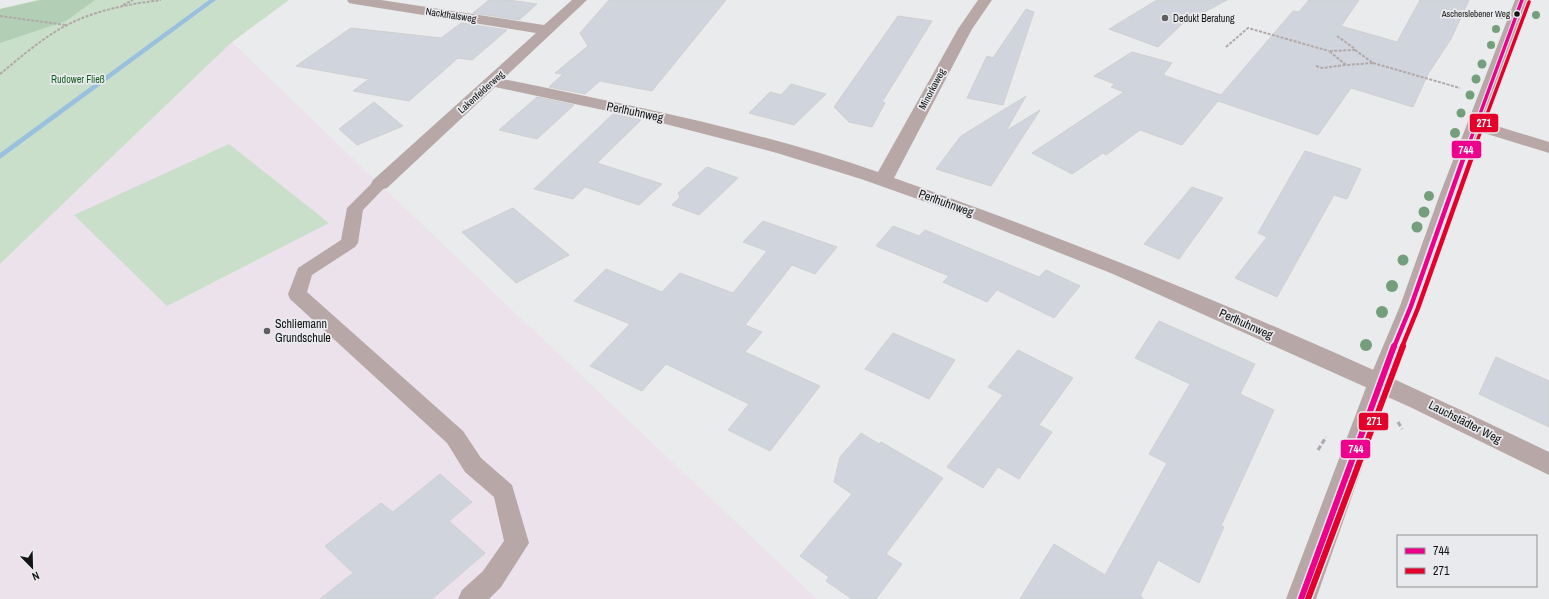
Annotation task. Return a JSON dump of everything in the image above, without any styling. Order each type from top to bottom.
[{"type":"street","name":"Nackthalsweg","points":[[354,0],[548,30]]},
{"type":"street","name":"Lakenfelderweg","points":[[380,184],[580,0]]},
{"type":"street","name":"Minorkaweg","points":[[883,180],[965,29],[984,0]]},
{"type":"street","points":[[1301,599],[1380,382],[1411,306],[1450,194],[1477,125],[1522,0]]},
{"type":"street","name":"Perlhuhnweg","points":[[492,82],[652,115],[712,130],[783,149],[883,180],[1120,269],[1380,382]]},
{"type":"street","points":[[1477,125],[1549,148]]},
{"type":"street","name":"Lauchstädter Weg","points":[[1380,382],[1549,464]]},
{"type":"lane","points":[[380,184],[355,208],[349,243],[304,272],[297,294],[455,437],[473,465],[504,492],[517,543],[492,579],[471,599]]},
{"type":"path","points":[[0,74],[45,39],[67,25],[117,8],[133,0]]},
{"type":"path","points":[[117,8],[161,0]]},
{"type":"path","points":[[0,16],[20,17],[29,21],[67,25]]},
{"type":"path","points":[[1226,47],[1248,28],[1329,51],[1355,50]]},
{"type":"path","points":[[1337,36],[1342,38],[1373,64]]},
{"type":"path","points":[[1329,51],[1346,65]]},
{"type":"path","points":[[1316,66],[1322,68],[1373,64],[1460,88]]},
{"type":"shaded area","name":"Schliemann Grundschule","points":[[232,42],[817,599],[0,599],[0,264]]},
{"type":"green space","name":"Rudower Fließ","points":[[37,0],[289,0],[232,42],[0,264],[0,9]]},
{"type":"green space","points":[[41,0],[95,0],[66,21],[0,43],[0,9]]},
{"type":"green space","points":[[229,144],[329,223],[167,306],[74,215]]},
{"type":"building","points":[[489,0],[508,0],[537,4],[519,20],[473,13]]},
{"type":"building","points":[[609,0],[726,0],[652,91],[600,81],[585,94],[549,87],[563,74],[555,73],[588,46],[580,33]]},
{"type":"building","points":[[1157,0],[1227,0],[1182,24],[1158,47],[1109,29]]},
{"type":"building","points":[[1309,0],[1359,0],[1341,26],[1397,42],[1420,0],[1469,0],[1451,39],[1428,74],[1413,107],[1351,88],[1318,135],[1218,101],[1182,145],[1140,130],[1106,155],[1103,153],[1072,174],[1032,153],[1124,92],[1111,87],[1115,84],[1094,76],[1132,52],[1172,63],[1163,75],[1221,95],[1293,11],[1299,12]]},
{"type":"building","points":[[1026,9],[1034,12],[1003,105],[967,98],[987,56],[993,58]]},
{"type":"building","points":[[898,16],[932,21],[882,102],[885,103],[872,127],[849,122],[834,107]]},
{"type":"building","points":[[461,23],[507,30],[472,60],[458,58],[409,101],[353,91],[369,79],[296,66],[351,28],[441,38]]},
{"type":"building","points":[[791,84],[826,94],[794,125],[749,113],[770,92],[781,95]]},
{"type":"building","points":[[1026,96],[1006,131],[1040,110],[991,186],[936,169],[961,136]]},
{"type":"building","points":[[537,97],[574,105],[537,139],[499,130]]},
{"type":"building","points":[[374,102],[403,126],[357,145],[339,129]]},
{"type":"building","points":[[613,114],[641,120],[597,163],[662,184],[639,205],[585,187],[573,199],[534,189]]},
{"type":"building","points":[[1305,151],[1361,169],[1347,199],[1334,195],[1277,297],[1235,278],[1267,237],[1258,233]]},
{"type":"building","points":[[707,167],[738,178],[699,215],[672,205],[680,197],[678,193]]},
{"type":"building","points":[[1192,187],[1223,198],[1179,259],[1144,244]]},
{"type":"building","points":[[513,208],[569,255],[516,283],[462,232]]},
{"type":"building","points":[[763,221],[837,247],[815,274],[792,265],[745,325],[762,332],[745,352],[820,386],[770,451],[728,430],[749,404],[666,364],[642,391],[590,366],[630,324],[574,301],[606,269],[662,292],[680,273],[733,293],[767,251],[743,242]]},
{"type":"building","points":[[893,226],[919,236],[925,230],[1039,277],[1046,270],[1080,286],[1054,318],[997,290],[987,302],[943,282],[949,276],[876,246]]},
{"type":"building","points":[[1159,321],[1255,364],[1240,394],[1274,410],[1221,526],[1224,527],[1199,583],[1158,560],[1140,596],[1144,599],[1020,599],[1054,544],[1105,575],[1167,463],[1149,454],[1190,384],[1135,358]]},
{"type":"building","points":[[893,333],[955,360],[929,399],[865,369]]},
{"type":"building","points":[[1018,350],[1073,378],[1039,425],[1052,432],[1019,479],[998,467],[983,488],[947,467],[1003,395],[988,387]]},
{"type":"building","points":[[1496,357],[1549,381],[1549,427],[1479,394]]},
{"type":"building","points":[[861,433],[879,444],[881,442],[943,478],[886,554],[902,564],[876,599],[852,599],[826,581],[829,577],[800,556],[852,494],[834,482],[840,457]]},
{"type":"building","points":[[440,474],[472,502],[449,521],[485,553],[432,599],[320,599],[353,573],[325,546],[381,503],[393,512]]},
{"type":"waterway","name":"Rudower Fließ","points":[[0,157],[213,0]]},
{"type":"transit line","name":"744","points":[[1301,599],[1380,382],[1411,306],[1450,194],[1522,0]]},
{"type":"transit line","name":"271","points":[[1308,599],[1387,385],[1418,308],[1457,196],[1529,2]]},
{"type":"place","name":"Ascherslebener Weg","points":[[1517,14]]},
{"type":"place","name":"Dedukt Beratung","points":[[1165,18]]},
{"type":"place","name":"Schliemann Grundschule","points":[[267,331]]}]
